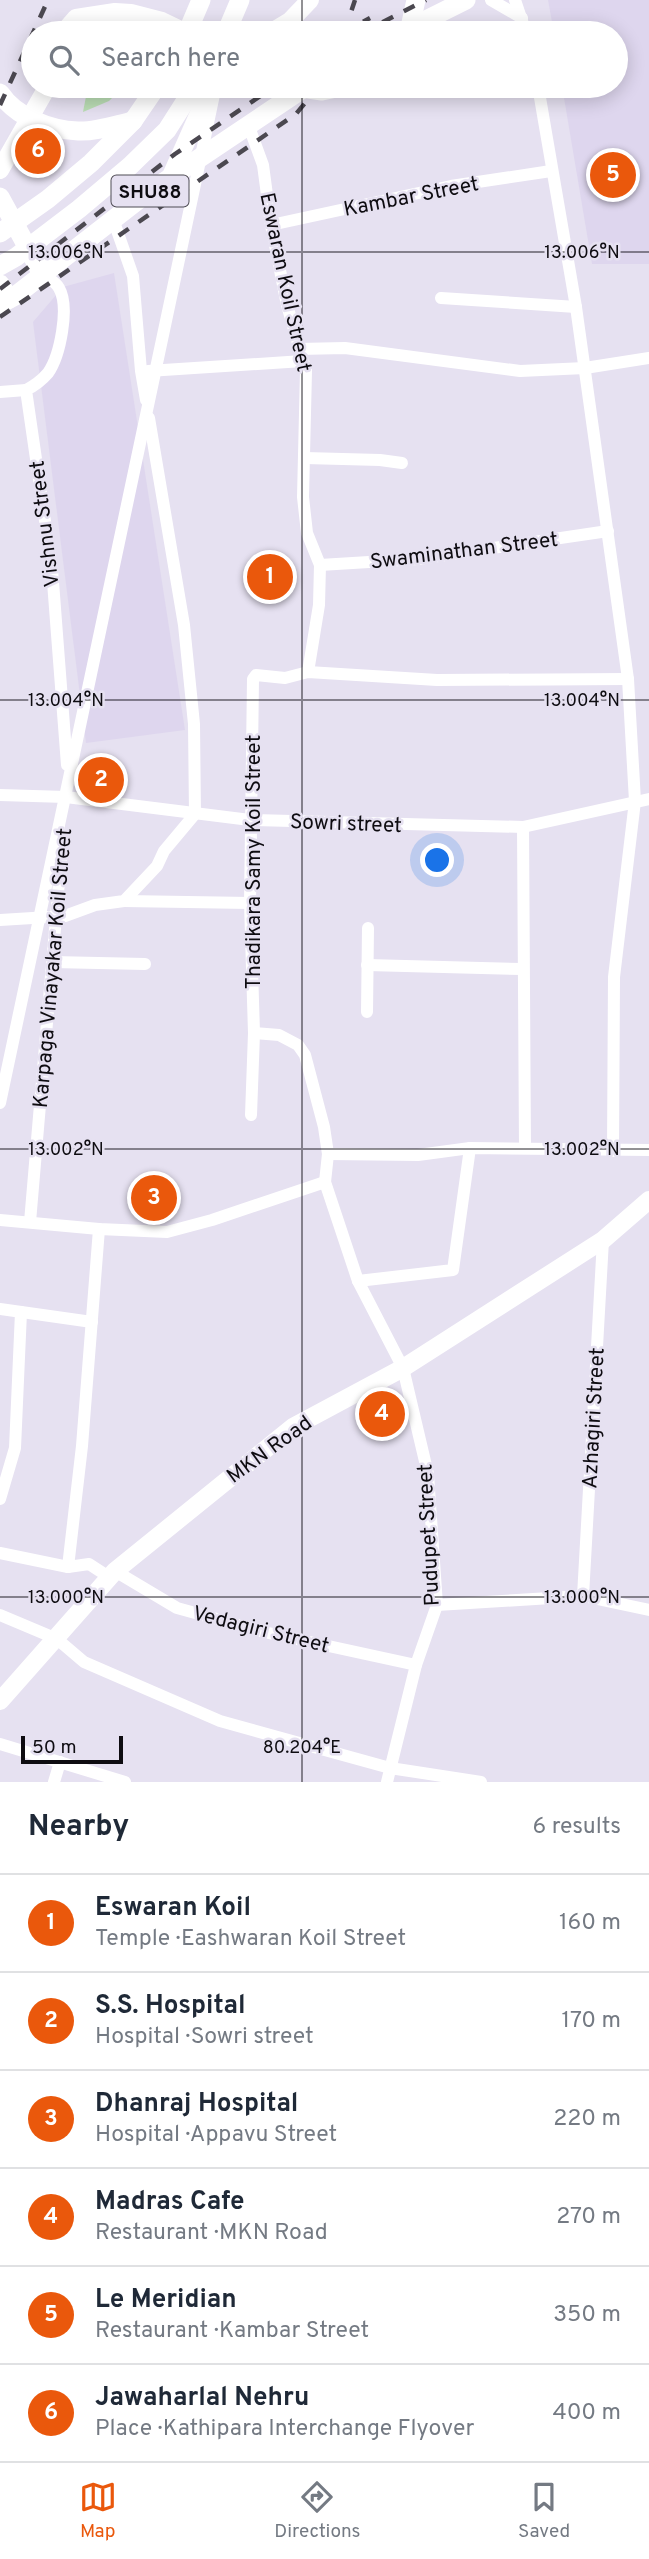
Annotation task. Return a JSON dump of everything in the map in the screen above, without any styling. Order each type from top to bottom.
[{"type":"main road","points":[[192,21],[201,0]]},
{"type":"main road","points":[[411,21],[416,0]]},
{"type":"main road","points":[[424,21],[466,0]]},
{"type":"main road","points":[[231,21],[240,2]]},
{"type":"main road","points":[[240,2],[242,21]]},
{"type":"main road","points":[[0,93],[6,102],[28,117],[54,128],[80,131],[132,121]]},
{"type":"main road","name":"SHU88","points":[[0,233],[92,163],[132,121],[148,98]]},
{"type":"main road","points":[[0,266],[79,209],[130,166],[167,130],[187,98]]},
{"type":"main road","name":"SHU88","points":[[3,296],[42,274],[172,176],[288,98]]},
{"type":"main road","points":[[0,197],[42,274]]},
{"type":"street","points":[[290,21],[310,0]]},
{"type":"street","points":[[491,0],[522,18]]},
{"type":"street","points":[[515,0],[523,21]]},
{"type":"street","points":[[96,21],[115,12],[131,13],[159,21]]},
{"type":"street","points":[[0,170],[42,98]]},
{"type":"street","points":[[172,176],[208,98]]},
{"type":"street","points":[[0,1103],[211,98]]},
{"type":"street","points":[[540,98],[576,307],[628,679],[635,802],[614,977],[613,1151]]},
{"type":"street","name":"Eswaran Koil Street","points":[[247,124],[263,164],[271,225],[300,355],[306,371],[303,497],[307,533],[320,565]]},
{"type":"street","name":"Kambar Street","points":[[271,225],[451,186],[551,171]]},
{"type":"street","points":[[113,219],[133,276],[141,371],[184,625],[194,724],[195,814],[164,851],[157,866],[124,901]]},
{"type":"street","points":[[0,392],[26,390],[35,386],[48,373],[54,362],[64,317],[58,287],[42,274]]},
{"type":"street","points":[[441,298],[576,307]]},
{"type":"street","points":[[141,371],[345,348],[520,371],[585,368],[649,358]]},
{"type":"street","name":"Vishnu Street","points":[[26,390],[52,569],[67,758],[66,797]]},
{"type":"street","points":[[305,458],[402,463]]},
{"type":"street","name":"Swaminathan Street","points":[[320,565],[418,559],[608,531]]},
{"type":"street","points":[[307,672],[318,605],[320,565]]},
{"type":"street","name":"Thadikara Samy Koil Street","points":[[251,1115],[254,1033],[250,820],[254,677],[285,678],[307,672],[437,680],[628,679]]},
{"type":"street","name":"Sowri street","points":[[0,795],[66,797],[250,820],[523,827],[649,799]]},
{"type":"street","name":"Karpaga Vinayakar Koil Street","points":[[30,1222],[66,797]]},
{"type":"street","points":[[523,827],[525,1148]]},
{"type":"street","points":[[0,920],[65,916],[95,905],[124,901],[250,903]]},
{"type":"street","points":[[367,1012],[368,928]]},
{"type":"street","points":[[52,962],[145,964]]},
{"type":"street","points":[[367,965],[522,969]]},
{"type":"street","points":[[254,1033],[279,1035],[298,1045],[305,1055],[324,1127],[328,1154],[325,1182],[358,1282],[402,1368]]},
{"type":"street","points":[[328,1154],[418,1154],[470,1148],[649,1150]]},
{"type":"street","points":[[358,1282],[453,1270],[470,1148]]},
{"type":"street","points":[[0,1220],[167,1232],[212,1220],[325,1182]]},
{"type":"street","name":"MKN Road","points":[[0,1701],[112,1574],[293,1427],[402,1368],[603,1240],[649,1200]]},
{"type":"street","points":[[68,1567],[82,1446],[99,1229]]},
{"type":"street","name":"Azhagiri Street","points":[[583,1596],[603,1240]]},
{"type":"street","points":[[0,1309],[92,1322]]},
{"type":"street","points":[[0,1499],[15,1448],[21,1312]]},
{"type":"street","name":"Pudupet Street","points":[[387,1782],[416,1665],[437,1605],[428,1475],[402,1368]]},
{"type":"street","name":"Vedagiri Street","points":[[0,1553],[68,1567],[89,1564],[177,1608],[264,1632],[416,1665]]},
{"type":"street","points":[[437,1605],[583,1596],[649,1610]]},
{"type":"street","points":[[0,1615],[57,1639],[84,1662],[220,1721],[390,1768],[481,1782]]},
{"type":"street","points":[[0,1744],[125,1782]]},
{"type":"street","points":[[54,1782],[60,1762]]},
{"type":"shaded area","points":[[548,0],[649,0],[649,264],[592,264],[564,98],[628,98],[628,21],[552,21]]},
{"type":"shaded area","points":[[114,273],[185,730],[86,743],[33,322],[63,287]]},
{"type":"green space","points":[[86,98],[112,98],[109,101],[83,112]]},
{"type":"railway","points":[[38,21],[48,0]]},
{"type":"railway","points":[[348,21],[355,0]]},
{"type":"railway","points":[[385,21],[426,0]]},
{"type":"railway","points":[[364,21],[370,18]]},
{"type":"railway","points":[[0,105],[21,59]]},
{"type":"railway","points":[[0,289],[175,154],[257,98]]},
{"type":"railway","points":[[0,317],[296,114],[309,98]]},
{"type":"place","name":"Jawaharlal Nehru","points":[[38,151]]},
{"type":"place","name":"Le Meridian","points":[[613,175]]},
{"type":"place","name":"Eswaran Koil","points":[[270,577]]},
{"type":"place","name":"S.S. Hospital","points":[[101,780]]},
{"type":"place","name":"Dhanraj Hospital","points":[[154,1198]]},
{"type":"place","name":"Madras Cafe","points":[[382,1414]]}]
